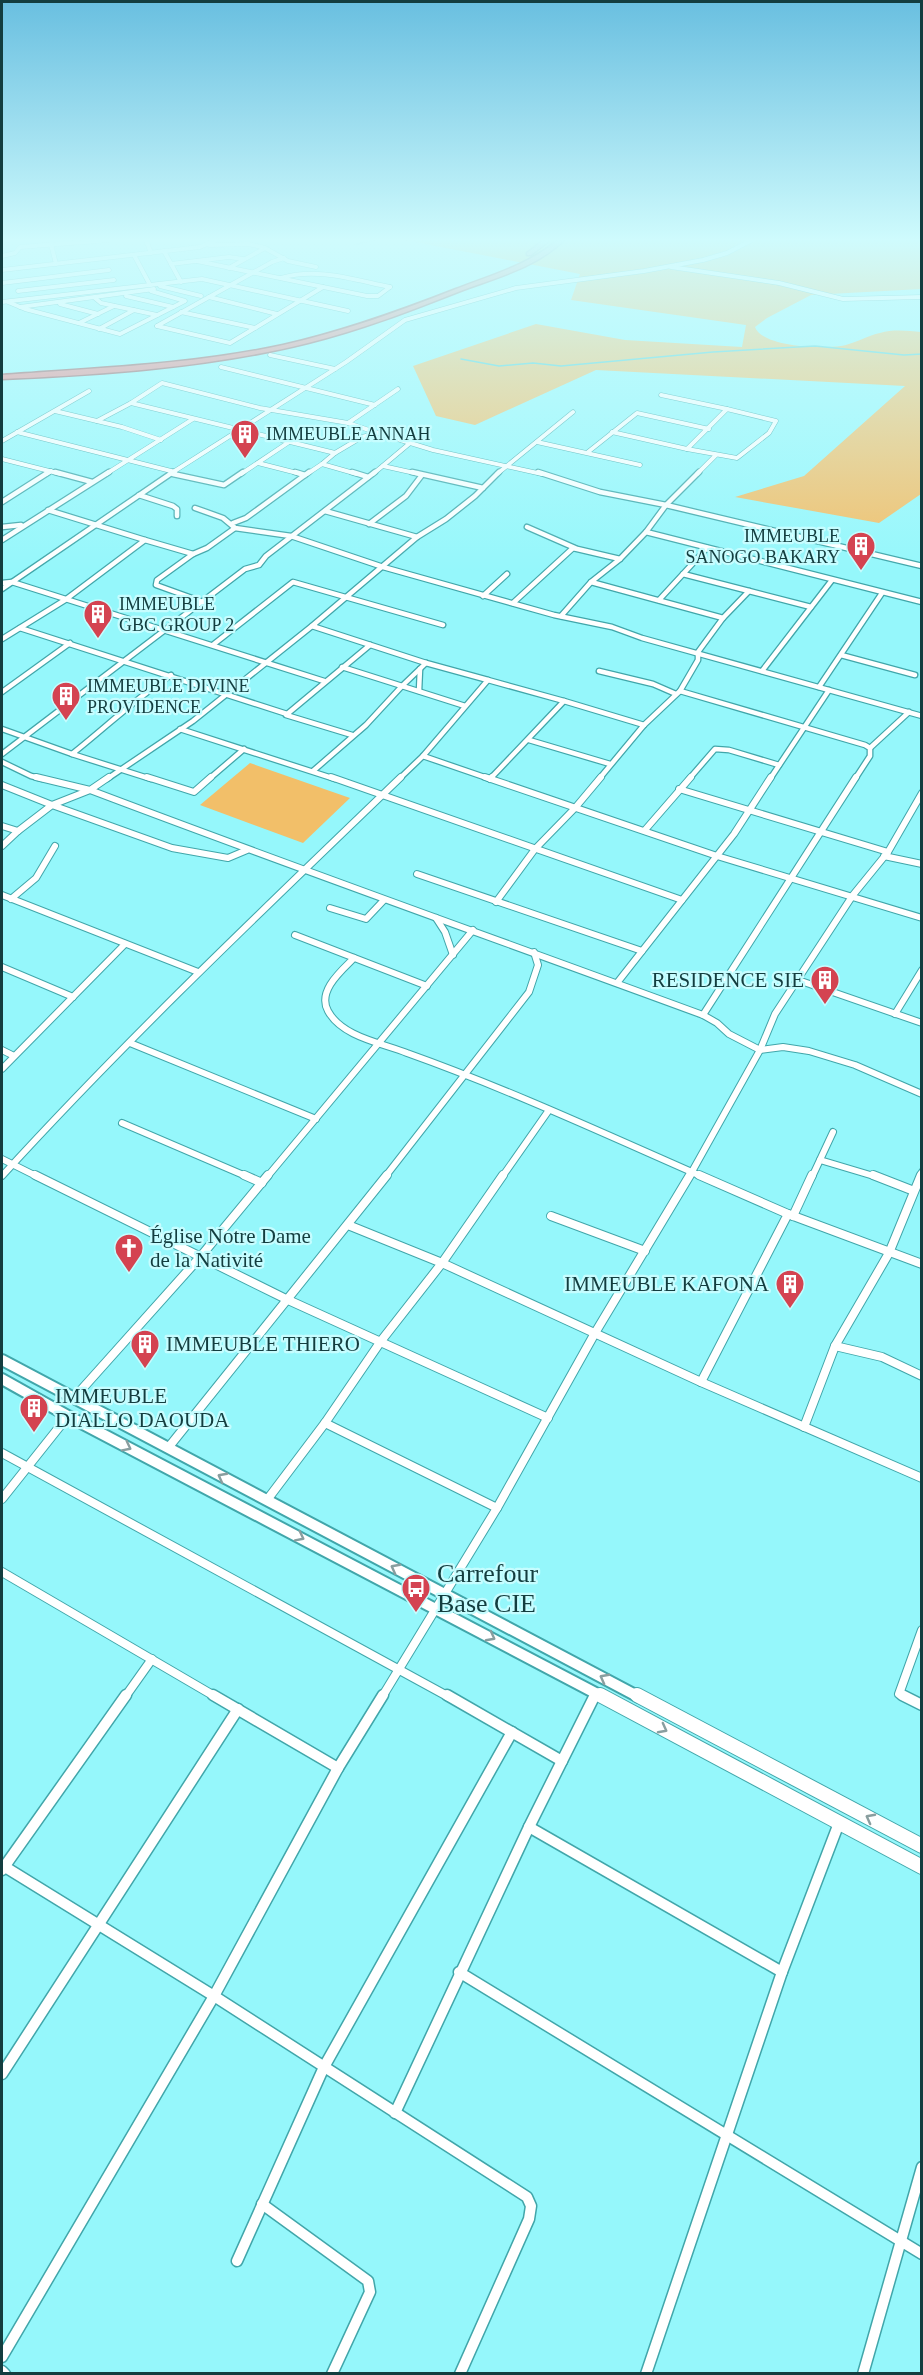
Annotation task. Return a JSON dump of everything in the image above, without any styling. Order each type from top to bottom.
[{"type":"highway","points":[[2,371],[140,360],[218,351]]},
{"type":"highway","points":[[2,379],[157,366],[257,351]]},
{"type":"main road","points":[[2,1360],[921,1846]]},
{"type":"main road","points":[[2,1379],[921,1867]]},
{"type":"street","points":[[2,589],[139,495],[361,351]]},
{"type":"street","points":[[270,355],[335,369]]},
{"type":"street","points":[[221,367],[375,405]]},
{"type":"street","points":[[97,421],[167,382],[272,409],[348,423],[457,456],[533,471],[600,492],[666,505],[921,566]]},
{"type":"street","points":[[348,423],[398,389]]},
{"type":"street","points":[[2,441],[89,391]]},
{"type":"street","points":[[612,432],[732,458],[740,457],[769,433],[776,424],[776,421],[766,417],[661,395]]},
{"type":"street","points":[[131,403],[335,453]]},
{"type":"street","points":[[687,449],[727,410]]},
{"type":"street","points":[[55,411],[128,428],[161,440]]},
{"type":"street","points":[[2,846],[52,805],[90,790],[180,729],[312,626],[417,537],[446,519],[506,465],[573,412]]},
{"type":"street","points":[[588,453],[637,413],[709,429]]},
{"type":"street","points":[[2,540],[193,418]]},
{"type":"street","points":[[17,432],[224,485],[289,442]]},
{"type":"street","points":[[203,602],[156,582],[193,554],[207,548],[335,453],[362,437],[381,432]]},
{"type":"street","points":[[2,754],[245,569],[258,565],[410,442]]},
{"type":"street","points":[[537,442],[640,465]]},
{"type":"street","points":[[561,616],[591,582],[646,532],[666,505],[716,455]]},
{"type":"street","points":[[2,459],[92,482]]},
{"type":"street","points":[[2,464],[8,460]]},
{"type":"street","points":[[258,463],[305,475]]},
{"type":"street","points":[[322,464],[368,477]]},
{"type":"street","points":[[383,466],[483,488]]},
{"type":"street","points":[[2,502],[51,471]]},
{"type":"street","points":[[369,524],[406,496],[422,476]]},
{"type":"street","points":[[139,495],[173,506],[177,509],[177,516]]},
{"type":"street","points":[[195,508],[234,526],[291,536],[383,567],[483,596],[612,627],[642,638],[921,716]]},
{"type":"street","points":[[48,510],[193,554]]},
{"type":"street","points":[[325,511],[417,537]]},
{"type":"street","points":[[2,527],[24,525]]},
{"type":"street","points":[[527,527],[575,548],[620,558]]},
{"type":"street","points":[[646,532],[921,602]]},
{"type":"street","points":[[2,639],[65,600],[145,540]]},
{"type":"street","points":[[513,603],[575,548]]},
{"type":"street","points":[[659,600],[707,548]]},
{"type":"street","points":[[483,596],[507,574]]},
{"type":"street","points":[[683,574],[811,608]]},
{"type":"street","points":[[762,671],[832,580]]},
{"type":"street","points":[[2,583],[12,582],[214,644],[324,681]]},
{"type":"street","points":[[214,644],[293,582],[442,625]]},
{"type":"street","points":[[591,582],[723,618]]},
{"type":"street","points":[[496,902],[535,849],[575,808],[644,725],[678,693],[698,660],[698,652],[723,618],[749,591]]},
{"type":"street","points":[[819,687],[882,593]]},
{"type":"street","points":[[312,626],[426,663],[644,725]]},
{"type":"street","points":[[20,628],[171,675],[287,714],[288,717],[352,735]]},
{"type":"street","points":[[2,692],[70,643]]},
{"type":"street","points":[[287,714],[370,645]]},
{"type":"street","points":[[841,655],[915,675]]},
{"type":"street","points":[[313,771],[366,724],[426,663]]},
{"type":"street","points":[[342,667],[465,706]]},
{"type":"street","points":[[419,691],[420,669]]},
{"type":"street","points":[[599,671],[653,684],[870,748]]},
{"type":"street","points":[[72,754],[133,705],[144,693],[171,675]]},
{"type":"street","points":[[2,1176],[75,1096],[198,972],[383,797],[423,756],[488,680]]},
{"type":"street","points":[[617,983],[717,856],[751,809],[829,690]]},
{"type":"street","points":[[490,779],[564,701]]},
{"type":"street","points":[[870,748],[885,736],[902,716],[909,712]]},
{"type":"street","points":[[2,729],[120,770],[194,792],[244,749]]},
{"type":"street","points":[[180,729],[313,771],[682,900]]},
{"type":"street","points":[[529,740],[610,764]]},
{"type":"street","points":[[645,830],[711,751],[718,748],[779,765]]},
{"type":"street","points":[[703,1015],[819,831],[870,756],[870,748]]},
{"type":"street","points":[[423,756],[717,856],[853,895],[921,918]]},
{"type":"street","points":[[2,762],[31,776],[90,790],[303,872],[473,930],[703,1015],[717,1023],[729,1034],[759,1050],[783,1047],[809,1051],[855,1065],[921,1094]]},
{"type":"street","points":[[2,785],[172,848],[228,858],[247,850]]},
{"type":"street","points":[[680,789],[751,809],[921,864]]},
{"type":"street","points":[[2,2357],[214,1996],[338,1768],[497,1508],[595,1333],[692,1172],[759,1050],[775,1014],[853,895],[886,854],[921,793]]},
{"type":"street","points":[[2,826],[18,831]]},
{"type":"street","points":[[11,899],[36,878],[55,846]]},
{"type":"street","points":[[417,874],[642,951]]},
{"type":"street","points":[[2,895],[198,972]]},
{"type":"street","points":[[330,908],[366,919],[384,900]]},
{"type":"street","points":[[436,918],[445,932],[453,955]]},
{"type":"street","points":[[74,1398],[201,1256],[473,930]]},
{"type":"street","points":[[295,935],[427,986]]},
{"type":"street","points":[[2,1069],[125,944]]},
{"type":"street","points":[[168,1448],[348,1225],[529,992],[538,965],[534,952]]},
{"type":"street","points":[[354,958],[332,981],[325,997],[325,1007],[331,1019],[347,1031],[464,1074],[791,1215],[921,1264]]},
{"type":"street","points":[[2,967],[73,998]]},
{"type":"street","points":[[895,1014],[921,970]]},
{"type":"street","points":[[798,980],[921,1023]]},
{"type":"street","points":[[130,1043],[316,1119]]},
{"type":"street","points":[[2,1050],[15,1056]]},
{"type":"street","points":[[267,1500],[326,1423],[381,1341],[442,1263],[549,1110]]},
{"type":"street","points":[[122,1123],[262,1183]]},
{"type":"street","points":[[701,1382],[833,1132]]},
{"type":"street","points":[[2,1159],[286,1299],[548,1418]]},
{"type":"street","points":[[820,1160],[859,1170],[914,1191]]},
{"type":"street","points":[[804,1427],[835,1346],[889,1253],[921,1172]]},
{"type":"street","points":[[551,1216],[645,1251]]},
{"type":"street","points":[[348,1225],[442,1263],[701,1382],[921,1478]]},
{"type":"street","points":[[835,1346],[882,1357],[921,1376]]},
{"type":"street","points":[[2,1499],[68,1416]]},
{"type":"street","points":[[326,1423],[497,1508]]},
{"type":"street","points":[[2,1453],[399,1668],[562,1761]]},
{"type":"street","points":[[2,1572],[338,1768]]},
{"type":"street","points":[[921,1630],[899,1694],[921,1705]]},
{"type":"street","points":[[152,1659],[2,1867],[214,1996],[527,2197],[531,2206],[529,2219],[460,2373]]},
{"type":"street","points":[[395,2113],[459,1972],[596,1694]]},
{"type":"street","points":[[2,2074],[238,1709]]},
{"type":"street","points":[[237,2261],[324,2067],[512,1732]]},
{"type":"street","points":[[646,2373],[782,1972],[839,1823]]},
{"type":"street","points":[[529,1827],[782,1972]]},
{"type":"street","points":[[459,1972],[921,2254]]},
{"type":"street","points":[[863,2373],[921,2167]]},
{"type":"street","points":[[262,2204],[368,2281],[370,2292],[332,2373]]},
{"type":"shaded area","points":[[457,351],[921,351],[921,494],[879,523],[735,497],[804,476],[905,386],[596,370],[475,425],[436,416],[413,366]]},
{"type":"shaded area","points":[[250,763],[350,798],[303,843],[200,805]]},
{"type":"waterway","points":[[461,359],[499,366],[533,363],[561,366],[733,351]]},
{"type":"waterway","points":[[863,351],[904,355],[922,354]]},
{"type":"place","name":"IMMEUBLE ANNAH","points":[[245,460]]},
{"type":"place","name":"IMMEUBLE SANOGO BAKARY","points":[[861,572]]},
{"type":"place","name":"IMMEUBLE GBC GROUP 2","points":[[98,640]]},
{"type":"place","name":"IMMEUBLE DIVINE PROVIDENCE","points":[[66,722]]},
{"type":"place","name":"RESIDENCE SIE","points":[[825,1006]]},
{"type":"place","name":"Église Notre Dame de la Nativité","points":[[129,1274]]},
{"type":"place","name":"IMMEUBLE KAFONA","points":[[790,1310]]},
{"type":"place","name":"IMMEUBLE THIERO","points":[[145,1370]]},
{"type":"place","name":"IMMEUBLE DIALLO DAOUDA","points":[[34,1434]]},
{"type":"place","name":"Carrefour Base CIE","points":[[416,1614]]}]
